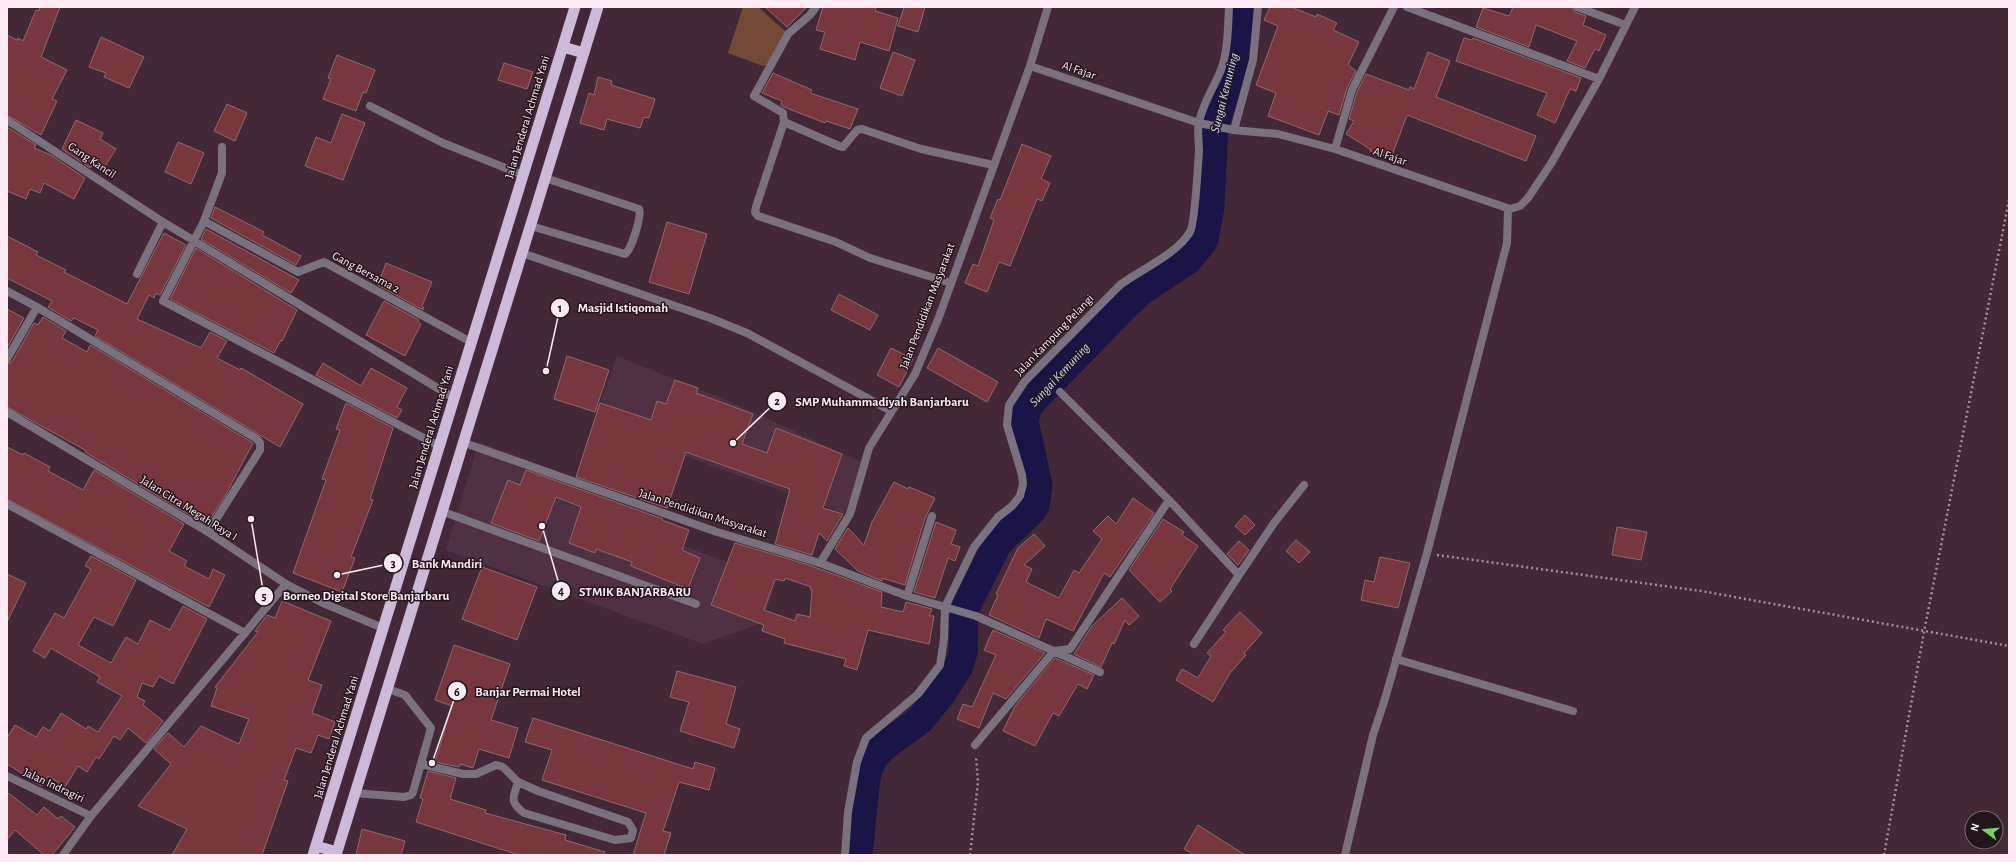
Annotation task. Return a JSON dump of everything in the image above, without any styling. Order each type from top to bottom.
[{"type":"highway","name":"Jalan Jenderal Achmad Yani","points":[[315,850],[575,7]]},
{"type":"highway","points":[[315,850],[337,854],[462,442],[598,7]]},
{"type":"highway","points":[[563,47],[584,53]]},
{"type":"street","points":[[816,7],[810,15],[788,34],[754,96],[783,112],[784,122],[755,212],[758,216],[836,242],[870,258],[951,283]]},
{"type":"street","name":"Jalan Pendidikan Masyarakat","points":[[462,442],[717,532],[820,563],[850,514],[869,448],[915,374],[951,283],[1030,66],[1048,7]]},
{"type":"street","name":"Jalan Kampung Pelangi","points":[[845,855],[848,812],[853,783],[857,762],[866,738],[918,694],[940,665],[947,608],[974,547],[998,517],[1012,506],[1020,496],[1023,484],[1022,475],[1007,425],[1009,405],[1025,381],[1120,285],[1136,272],[1160,260],[1174,249],[1190,232],[1199,152],[1200,124],[1221,69],[1228,37],[1229,7]]},
{"type":"street","points":[[1231,130],[1253,60],[1258,7]]},
{"type":"street","points":[[1335,149],[1352,90],[1394,7]]},
{"type":"street","points":[[1407,7],[1599,79]]},
{"type":"street","points":[[1577,7],[1626,25]]},
{"type":"street","points":[[1345,855],[1372,735],[1427,553],[1507,243],[1508,210],[1520,206],[1528,198],[1552,162],[1599,79],[1635,7]]},
{"type":"street","name":"Al Fajar","points":[[1030,66],[1200,124],[1231,130],[1278,134],[1335,149],[1508,210]]},
{"type":"street","points":[[370,106],[443,143],[523,175]]},
{"type":"street","name":"Gang Kancil","points":[[7,120],[193,241],[454,398]]},
{"type":"street","points":[[784,122],[844,147],[857,130],[862,129],[921,149],[993,165]]},
{"type":"street","points":[[222,146],[222,174],[204,221],[163,300],[439,446]]},
{"type":"street","points":[[530,226],[625,254],[629,250],[640,216],[639,209],[545,178]]},
{"type":"street","name":"Gang Bersama 2","points":[[204,221],[298,272],[324,262],[471,342]]},
{"type":"street","points":[[137,274],[163,222]]},
{"type":"street","points":[[522,253],[710,318],[748,333],[891,411]]},
{"type":"street","points":[[7,291],[37,307],[257,439],[260,444],[260,450],[208,532]]},
{"type":"street","points":[[7,359],[37,307]]},
{"type":"street","points":[[1060,392],[1169,500],[1239,575]]},
{"type":"street","name":"Jalan Citra Megah Raya I","points":[[7,412],[208,532],[286,584],[323,603],[383,628]]},
{"type":"street","points":[[1194,644],[1274,523],[1304,485]]},
{"type":"street","points":[[975,745],[1054,651],[1070,649],[1169,500]]},
{"type":"street","points":[[7,504],[245,633]]},
{"type":"street","points":[[442,511],[696,604]]},
{"type":"street","points":[[907,596],[932,516]]},
{"type":"street","points":[[820,563],[907,596],[976,616],[1100,672]]},
{"type":"street","points":[[63,855],[91,816],[286,584]]},
{"type":"street","points":[[1396,659],[1573,711]]},
{"type":"street","points":[[355,793],[408,796],[413,792],[431,732],[429,724],[405,695],[388,689]]},
{"type":"street","points":[[421,764],[462,774],[476,774],[496,765],[503,767],[518,782],[538,791],[628,822],[633,830],[631,838],[615,840],[524,813],[514,805],[513,799],[518,782]]},
{"type":"street","name":"Jalan Indragiri","points":[[7,776],[91,816]]},
{"type":"path","points":[[1884,855],[1924,632],[2009,200]]},
{"type":"path","points":[[1427,553],[1701,591],[2009,646]]},
{"type":"path","points":[[970,855],[978,782],[975,745]]},
{"type":"shaded area","points":[[743,7],[758,7],[785,31],[767,65],[763,66],[728,53]]},
{"type":"shaded area","points":[[617,356],[731,402],[861,462],[846,514],[593,423]]},
{"type":"shaded area","points":[[479,442],[573,477],[564,502],[777,580],[762,623],[703,644],[446,550]]},
{"type":"building","points":[[40,7],[60,7],[41,57],[67,70],[52,99],[57,101],[41,135],[7,115],[7,35],[23,41],[36,10],[39,11]]},
{"type":"building","points":[[765,7],[807,7],[787,27]]},
{"type":"building","points":[[823,7],[876,7],[875,11],[898,18],[889,51],[860,42],[855,60],[820,49],[825,32],[816,30]]},
{"type":"building","points":[[904,7],[925,7],[918,32],[898,26]]},
{"type":"building","points":[[1270,7],[1291,7],[1316,17],[1317,14],[1337,23],[1333,30],[1359,42],[1348,65],[1356,71],[1347,88],[1339,115],[1328,111],[1319,135],[1268,116],[1276,93],[1256,85],[1278,26],[1264,20]]},
{"type":"building","points":[[1513,7],[1571,7],[1575,12],[1586,16],[1583,25],[1606,35],[1599,51],[1595,49],[1585,68],[1567,61],[1577,41],[1536,25],[1529,47],[1476,27],[1483,8],[1509,16]]},
{"type":"building","points":[[101,37],[144,57],[129,88],[104,77],[106,73],[89,67]]},
{"type":"building","points":[[1464,38],[1472,40],[1473,38],[1581,78],[1576,91],[1570,89],[1555,123],[1537,115],[1547,93],[1456,61]]},
{"type":"building","points":[[893,52],[915,60],[902,96],[880,88]]},
{"type":"building","points":[[1428,52],[1450,61],[1436,97],[1536,136],[1526,161],[1407,115],[1391,158],[1370,151],[1370,149],[1346,134],[1354,121],[1349,119],[1357,92],[1366,74],[1409,90],[1410,87],[1414,89]]},
{"type":"building","points":[[337,55],[375,70],[366,93],[363,92],[356,111],[323,99],[331,79],[328,78]]},
{"type":"building","points":[[504,63],[533,72],[527,89],[498,80]]},
{"type":"building","points":[[773,73],[812,90],[810,93],[858,109],[850,129],[826,121],[825,123],[784,107],[781,105],[782,101],[762,93]]},
{"type":"building","points":[[598,77],[612,81],[611,85],[655,99],[649,118],[644,117],[640,128],[607,119],[604,130],[580,123],[589,93],[594,95]]},
{"type":"building","points":[[227,104],[247,113],[235,141],[214,131]]},
{"type":"building","points":[[342,114],[365,123],[343,180],[305,166],[316,137],[331,143]]},
{"type":"building","points":[[76,120],[103,133],[100,139],[116,149],[102,171],[92,165],[90,168],[62,149]]},
{"type":"building","points":[[7,127],[36,145],[34,148],[51,155],[85,178],[74,199],[44,183],[40,193],[30,189],[26,199],[7,191]]},
{"type":"building","points":[[178,142],[204,153],[191,184],[165,172]]},
{"type":"building","points":[[1022,144],[1051,156],[1041,179],[1050,183],[1042,201],[1037,199],[1010,266],[999,262],[987,292],[965,283],[973,264],[978,266],[994,220],[990,218],[998,199],[1000,200]]},
{"type":"building","points":[[215,207],[264,232],[262,235],[301,256],[296,265],[211,218]]},
{"type":"building","points":[[667,222],[707,234],[689,294],[649,282]]},
{"type":"building","points":[[206,229],[299,280],[291,293],[201,239]]},
{"type":"building","points":[[164,233],[186,245],[160,295],[156,293],[154,298],[149,295],[137,319],[201,348],[210,332],[227,341],[217,358],[240,370],[241,368],[303,404],[280,447],[95,336],[98,330],[74,318],[71,321],[48,307],[52,301],[7,278],[7,236],[38,252],[36,255],[66,270],[64,272],[127,304]]},
{"type":"building","points":[[196,248],[297,310],[282,341],[281,340],[274,353],[170,299]]},
{"type":"building","points":[[386,263],[432,282],[422,306],[424,308],[423,310],[378,285]]},
{"type":"building","points":[[839,294],[878,315],[870,330],[831,310]]},
{"type":"building","points":[[384,301],[419,320],[418,322],[421,324],[405,356],[366,335]]},
{"type":"building","points":[[7,309],[24,318],[7,348]]},
{"type":"building","points":[[43,317],[66,331],[62,338],[87,352],[90,345],[253,443],[225,496],[206,525],[85,452],[85,450],[7,407],[7,364],[12,362],[34,323],[38,325]]},
{"type":"building","points":[[891,348],[913,359],[899,387],[877,375]]},
{"type":"building","points":[[938,348],[998,382],[987,402],[927,368]]},
{"type":"building","points":[[567,356],[609,370],[595,412],[554,399]]},
{"type":"building","points":[[323,363],[361,386],[371,368],[407,388],[397,407],[402,410],[397,418],[316,375]]},
{"type":"building","points":[[675,380],[698,388],[696,393],[753,414],[742,444],[767,453],[776,428],[842,454],[823,508],[843,514],[827,541],[819,533],[812,555],[775,544],[790,489],[686,452],[667,508],[576,477],[600,403],[651,420],[657,401],[666,404]]},
{"type":"building","points":[[346,403],[393,428],[370,499],[373,500],[351,557],[355,558],[342,592],[293,573],[326,480],[322,479],[340,430],[336,429]]},
{"type":"building","points":[[7,447],[23,455],[24,453],[50,467],[48,471],[83,490],[94,470],[184,524],[169,551],[187,561],[184,566],[209,579],[213,569],[225,575],[209,607],[7,499]]},
{"type":"building","points":[[526,470],[663,519],[662,520],[689,530],[682,550],[700,558],[688,589],[631,566],[632,562],[596,549],[595,553],[569,543],[581,507],[556,497],[539,541],[491,523],[508,480],[520,485]]},
{"type":"building","points":[[894,482],[908,489],[909,487],[935,498],[925,518],[905,585],[882,578],[882,581],[858,571],[835,549],[848,528],[864,545],[872,522]]},
{"type":"building","points":[[1133,498],[1154,513],[1110,577],[1104,573],[1073,631],[1046,619],[1039,638],[989,615],[998,595],[996,594],[1018,548],[1034,534],[1045,546],[1024,565],[1032,569],[1026,582],[1059,598],[1074,570],[1079,573],[1102,539],[1093,531],[1108,516],[1116,524]]},
{"type":"building","points":[[1245,515],[1255,525],[1245,535],[1235,526]]},
{"type":"building","points":[[1163,519],[1184,532],[1182,535],[1198,546],[1170,589],[1172,591],[1160,602],[1129,570]]},
{"type":"building","points":[[936,522],[956,530],[951,544],[960,547],[955,561],[948,558],[935,598],[914,592]]},
{"type":"building","points":[[1617,527],[1647,532],[1641,560],[1612,555]]},
{"type":"building","points":[[1296,540],[1310,552],[1299,563],[1286,551]]},
{"type":"building","points":[[1239,541],[1249,550],[1238,565],[1227,554]]},
{"type":"building","points":[[735,543],[809,565],[882,592],[881,607],[903,612],[906,602],[932,609],[929,616],[934,616],[929,644],[868,630],[857,670],[844,666],[846,659],[784,643],[785,639],[762,631],[764,625],[711,605]],"holes":[[[785,578],[811,587],[810,617],[797,614],[795,621],[764,610],[775,579],[784,581]]]},
{"type":"building","points":[[91,556],[136,580],[113,626],[94,617],[78,645],[111,663],[126,637],[138,644],[150,620],[170,630],[183,606],[207,619],[173,684],[159,676],[153,687],[142,683],[137,697],[145,701],[143,705],[163,721],[146,743],[128,728],[120,740],[114,736],[99,759],[96,757],[87,772],[78,766],[65,787],[48,776],[42,786],[7,764],[7,738],[15,725],[36,737],[43,727],[50,731],[61,713],[86,729],[88,726],[98,732],[122,696],[97,682],[100,677],[51,648],[45,658],[33,651],[55,613],[64,618],[91,569],[85,566]]},
{"type":"building","points":[[1380,557],[1410,563],[1398,608],[1361,600],[1365,580],[1374,582]]},
{"type":"building","points":[[482,567],[537,587],[517,640],[462,619]]},
{"type":"building","points":[[7,574],[26,583],[7,622]]},
{"type":"building","points":[[1122,598],[1139,616],[1129,625],[1125,620],[1101,667],[1074,654],[1092,626]]},
{"type":"building","points":[[282,601],[331,621],[308,680],[322,685],[312,713],[335,722],[329,739],[318,735],[311,753],[296,748],[284,780],[288,781],[262,855],[172,855],[187,829],[138,806],[171,764],[154,749],[168,733],[184,747],[201,726],[239,744],[249,719],[211,706],[217,688],[215,687],[258,632],[255,631],[267,615],[275,618]]},
{"type":"building","points":[[1240,612],[1262,633],[1244,653],[1246,655],[1230,673],[1213,702],[1176,680],[1182,669],[1198,678],[1211,656],[1207,653],[1226,632],[1223,630]]},
{"type":"building","points":[[993,630],[1045,653],[1006,699],[993,693],[979,728],[957,719],[963,704],[972,707],[996,655],[984,650]]},
{"type":"building","points":[[454,645],[510,664],[491,720],[518,728],[509,758],[479,749],[473,768],[460,764],[459,767],[435,762],[452,706],[435,700]]},
{"type":"building","points":[[1055,658],[1094,675],[1087,689],[1078,684],[1059,716],[1053,713],[1035,746],[1003,731],[1015,706]]},
{"type":"building","points":[[677,671],[736,687],[726,724],[740,729],[734,748],[680,731],[689,702],[670,697]]},
{"type":"building","points":[[533,718],[693,769],[695,762],[715,768],[709,790],[679,782],[663,831],[671,833],[664,855],[633,855],[646,813],[542,780],[552,750],[525,742]]},
{"type":"building","points":[[428,771],[456,778],[450,799],[486,810],[485,813],[566,835],[565,840],[605,852],[604,855],[519,855],[416,822],[423,799],[420,798]]},
{"type":"building","points":[[7,792],[37,815],[44,807],[58,819],[61,816],[75,827],[52,855],[44,855],[15,830],[7,840]]},
{"type":"building","points":[[1198,825],[1245,855],[1194,855],[1184,849]]},
{"type":"building","points":[[362,829],[405,841],[401,855],[356,855]]},
{"type":"waterway","name":"Sungai Kemuning","points":[[858,855],[865,785],[868,770],[874,757],[883,747],[920,720],[942,693],[959,666],[963,652],[964,615],[967,604],[998,543],[1035,506],[1038,485],[1024,421],[1027,408],[1122,309],[1141,291],[1188,260],[1204,240],[1210,207],[1214,127],[1235,60],[1239,40],[1240,7]]},
{"type":"place","name":"Masjid Istiqomah","points":[[546,371]]},
{"type":"place","name":"SMP Muhammadiyah Banjarbaru","points":[[733,443]]},
{"type":"place","name":"Borneo Digital Store Banjarbaru","points":[[251,519]]},
{"type":"place","name":"STMIK BANJARBARU","points":[[542,526]]},
{"type":"place","name":"Bank Mandiri","points":[[337,575]]},
{"type":"place","name":"Banjar Permai Hotel","points":[[432,763]]}]
